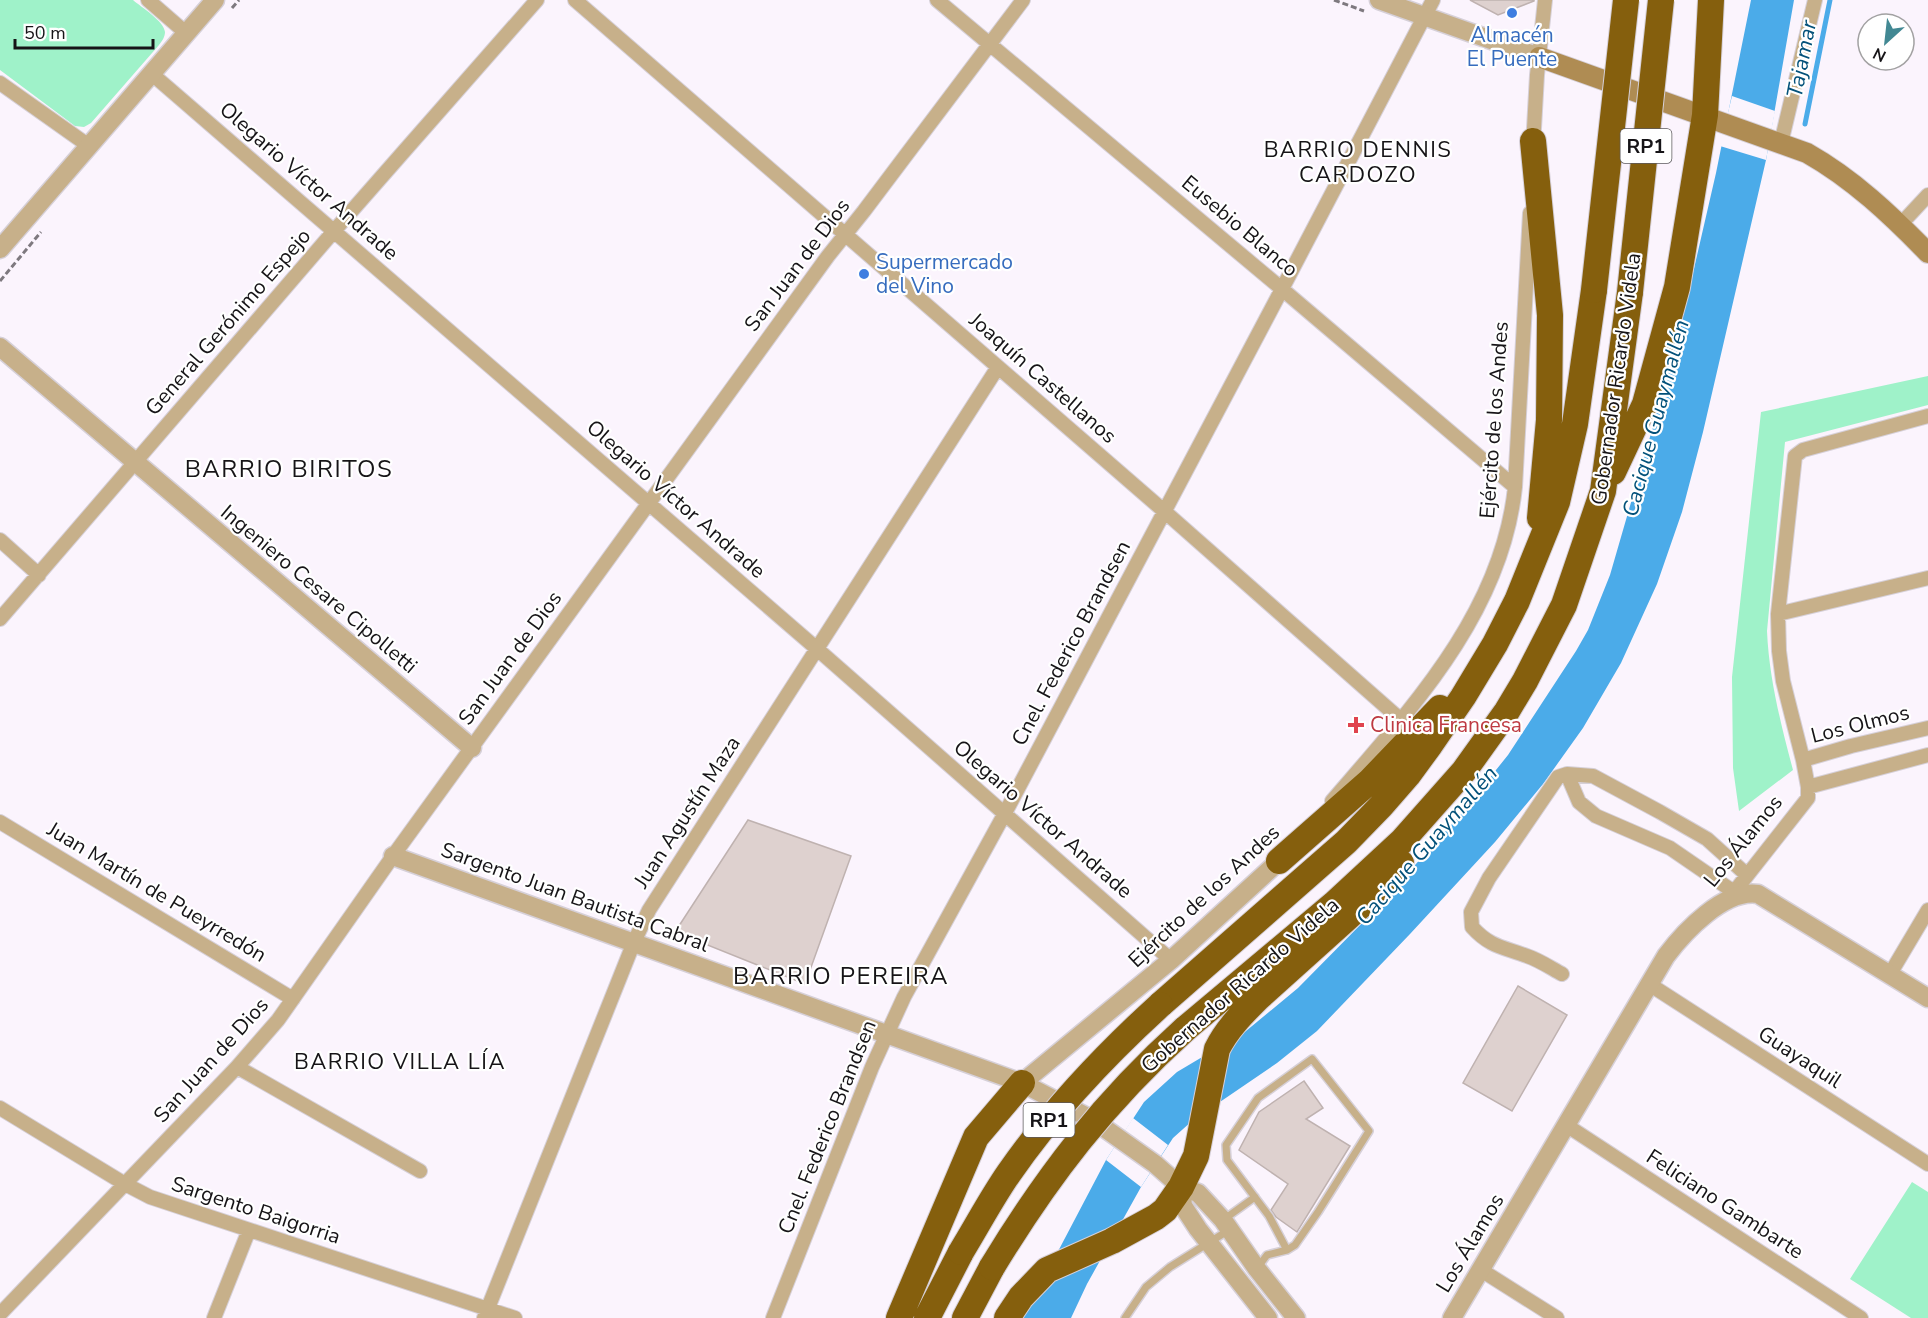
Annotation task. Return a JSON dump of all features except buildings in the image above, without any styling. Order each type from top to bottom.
[{"type":"highway","name":"Gobernador Ricardo Videla","points":[[927,1318],[961,1252],[1009,1174],[1051,1118],[1102,1059],[1160,1005],[1346,843],[1381,806],[1430,745],[1495,644],[1517,601],[1557,502],[1575,424],[1594,290],[1626,0]]},
{"type":"highway","name":"Gobernador Ricardo Videla","points":[[965,1318],[1023,1216],[1075,1144],[1120,1090],[1185,1029],[1369,874],[1434,807],[1464,771],[1507,711],[1543,650],[1564,605],[1603,491],[1630,292],[1661,0]]},
{"type":"highway","points":[[1603,491],[1629,442],[1645,404],[1674,298],[1715,119],[1711,0]]},
{"type":"highway","points":[[1533,141],[1550,315],[1549,420],[1536,556]]},
{"type":"highway","points":[[1279,861],[1370,781],[1436,713],[1495,644]]},
{"type":"highway","points":[[1007,1318],[1021,1297],[1047,1270],[1112,1241],[1165,1210],[1181,1187],[1196,1156],[1217,1049],[1227,1032],[1242,1015],[1377,891],[1415,848],[1464,771]]},
{"type":"highway","points":[[899,1318],[976,1137],[1022,1083]]},
{"type":"main road","points":[[1539,57],[1807,153],[1843,175],[1928,253]]},
{"type":"street","points":[[147,0],[186,33]]},
{"type":"street","points":[[0,249],[215,0]]},
{"type":"street","name":"General Gerónimo Espejo","points":[[0,619],[334,231],[537,0]]},
{"type":"street","name":"Joaquín Castellanos","points":[[575,0],[1164,511],[1401,720]]},
{"type":"street","name":"Eusebio Blanco","points":[[937,0],[1515,487]]},
{"type":"street","name":"San Juan de Dios","points":[[0,1314],[262,1039],[828,256],[1023,0]]},
{"type":"street","points":[[1379,0],[1428,8],[1539,57]]},
{"type":"street","name":"Ejército de los Andes","points":[[1022,1083],[1171,960],[1279,861],[1401,720],[1444,664],[1481,598],[1507,534],[1513,509],[1533,141],[1545,0]]},
{"type":"street","points":[[1775,141],[1815,0]]},
{"type":"street","name":"Cnel. Federico Brandsen","points":[[773,1318],[904,997],[1005,813],[1428,8]]},
{"type":"street","name":"Olegario Víctor Andrade","points":[[152,74],[816,648],[1171,960]]},
{"type":"street","points":[[0,83],[89,147]]},
{"type":"street","points":[[1900,225],[1928,195]]},
{"type":"street","name":"Ingeniero Cesare Cipolletti","points":[[0,347],[472,748]]},
{"type":"street","name":"Juan Agustín Maza","points":[[486,1313],[633,942],[649,910],[998,367]]},
{"type":"street","name":"Los Álamos","points":[[1452,1318],[1666,956],[1677,941],[1730,897],[1808,798],[1803,760],[1783,681],[1779,651],[1778,614],[1795,456],[1803,450],[1928,416]]},
{"type":"street","points":[[0,540],[39,575]]},
{"type":"street","points":[[1778,614],[1928,578]]},
{"type":"street","name":"Los Olmos","points":[[1803,760],[1928,728]]},
{"type":"street","points":[[1808,787],[1928,755]]},
{"type":"street","points":[[1562,974],[1529,956],[1496,947],[1472,927],[1471,912],[1489,878],[1558,777],[1567,774],[1593,776],[1707,839],[1747,874]]},
{"type":"street","points":[[1567,774],[1579,802],[1596,816],[1670,848],[1730,897],[1751,893],[1764,896],[1928,998]]},
{"type":"street","name":"Juan Martín de Pueyrredón","points":[[0,822],[292,999]]},
{"type":"street","name":"Sargento Juan Bautista Cabral","points":[[393,856],[1022,1083],[1076,1110],[1155,1164],[1181,1187],[1198,1193],[1226,1225],[1296,1318]]},
{"type":"street","points":[[1890,974],[1928,910]]},
{"type":"street","name":"Guayaquil","points":[[1649,984],[1928,1164]]},
{"type":"street","points":[[237,1067],[420,1172]]},
{"type":"street","name":"Sargento Baigorria","points":[[0,1108],[150,1197],[486,1313],[515,1318]]},
{"type":"street","name":"Feliciano Gambarte","points":[[1566,1125],[1861,1318]]},
{"type":"street","points":[[1181,1187],[1183,1206],[1268,1318]]},
{"type":"street","points":[[214,1318],[249,1230]]},
{"type":"street","points":[[1481,1270],[1557,1318]]},
{"type":"lane","points":[[1257,1269],[1267,1255],[1287,1250],[1294,1245],[1318,1212],[1369,1131],[1312,1059],[1258,1098],[1226,1144],[1227,1160],[1269,1216],[1287,1250]]},
{"type":"lane","points":[[1125,1318],[1146,1287],[1170,1267],[1209,1242],[1256,1197]]},
{"type":"green space","points":[[0,0],[133,0],[161,23],[165,34],[159,45],[91,123],[84,127],[75,126],[0,70]]},
{"type":"green space","points":[[1928,376],[1928,405],[1785,442],[1767,631],[1773,684],[1793,770],[1739,811],[1733,768],[1732,677],[1761,412]]},
{"type":"green space","points":[[1912,1182],[1928,1192],[1928,1318],[1911,1318],[1850,1279]]},
{"type":"water","points":[[1751,0],[1794,0],[1766,160],[1703,432],[1682,512],[1657,584],[1621,663],[1583,728],[1543,784],[1495,842],[1410,934],[1317,1031],[1277,1063],[1192,1121],[1173,1138],[1141,1187],[1087,1284],[1071,1318],[1023,1318],[1106,1160],[1144,1102],[1177,1072],[1246,1031],[1298,988],[1371,914],[1460,815],[1508,755],[1588,630],[1610,575],[1690,286],[1716,173]]},
{"type":"pier","points":[[1732,96],[1775,111],[1766,160],[1720,146]]},
{"type":"pier","points":[[1133,1118],[1168,1145],[1141,1187],[1106,1160]]},
{"type":"waterway","name":"Tajamar","points":[[1805,124],[1830,0]]},
{"type":"place","name":"Almacén El Puente","points":[[1512,13]]},
{"type":"place","name":"Supermercado del Vino","points":[[864,274]]},
{"type":"place","name":"Clinica Francesa","points":[[1356,725]]},
{"type":"district","name":"BARRIO DENNIS CARDOZO","points":[[1358,162]]},
{"type":"district","name":"BARRIO BIRITOS","points":[[289,469]]},
{"type":"district","name":"BARRIO PEREIRA","points":[[841,976]]},
{"type":"district","name":"BARRIO VILLA LÍA","points":[[400,1061]]},
{"type":"water label","name":"Cacique Guaymallén","points":[[1655,418]]},
{"type":"water label","name":"Cacique Guaymallén","points":[[1426,845]]}]
